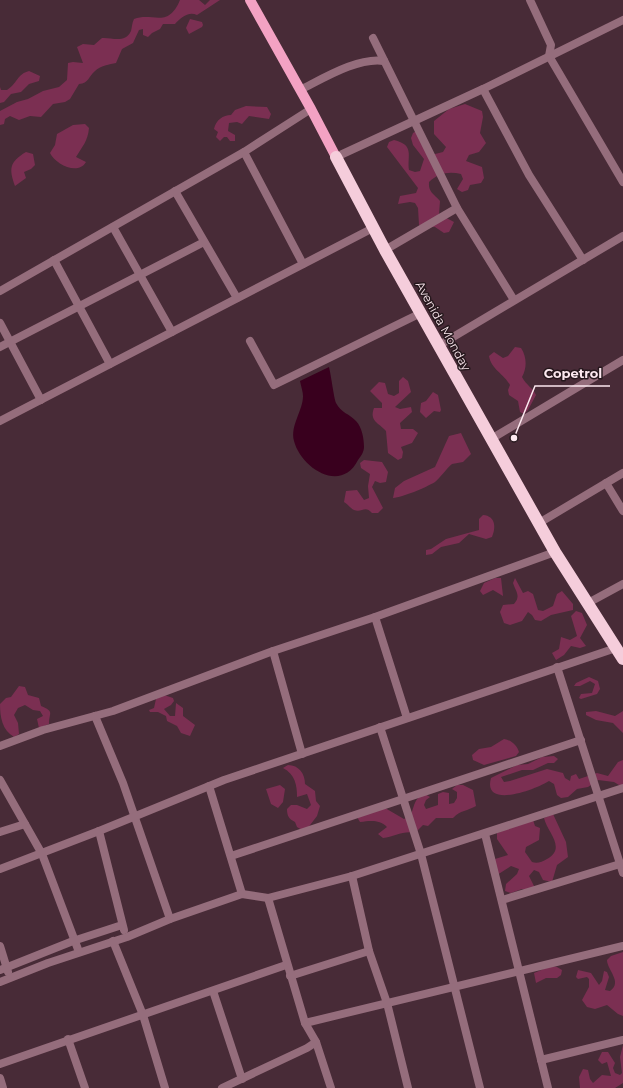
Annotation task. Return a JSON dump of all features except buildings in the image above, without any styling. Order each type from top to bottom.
[{"type":"highway","name":"Avenida Monday","points":[[336,157],[438,346],[555,552],[623,659]]},
{"type":"main road","name":"Avenida Monday","points":[[250,0],[336,157]]},
{"type":"street","points":[[530,0],[551,45],[549,56],[623,182]]},
{"type":"street","points":[[336,157],[484,89],[621,21],[623,30]]},
{"type":"street","points":[[373,38],[457,208],[514,300]]},
{"type":"street","points":[[300,90],[323,78],[372,59],[384,60]]},
{"type":"street","points":[[484,89],[529,175],[583,260]]},
{"type":"street","points":[[0,291],[244,152],[311,109]]},
{"type":"street","points":[[244,152],[303,264]]},
{"type":"street","points":[[175,191],[237,298]]},
{"type":"street","points":[[385,250],[457,208]]},
{"type":"street","points":[[113,227],[172,332]]},
{"type":"street","points":[[0,421],[373,228]]},
{"type":"street","points":[[438,346],[623,236]]},
{"type":"street","points":[[0,347],[204,242]]},
{"type":"street","points":[[54,260],[110,364]]},
{"type":"street","points":[[250,341],[274,385],[421,313]]},
{"type":"street","points":[[0,324],[41,400]]},
{"type":"street","points":[[491,439],[622,362]]},
{"type":"street","points":[[539,523],[623,473]]},
{"type":"street","points":[[606,483],[623,511]]},
{"type":"street","points":[[0,746],[43,730],[113,711],[273,651],[375,618],[555,552]]},
{"type":"street","points":[[588,604],[623,584]]},
{"type":"street","points":[[375,618],[407,718]]},
{"type":"street","points":[[0,869],[42,854],[209,786],[616,648]]},
{"type":"street","points":[[273,651],[302,754]]},
{"type":"street","points":[[558,667],[623,873]]},
{"type":"street","points":[[95,716],[114,759],[170,919]]},
{"type":"street","points":[[380,727],[405,799],[421,854],[480,1088]]},
{"type":"street","points":[[231,856],[581,740]]},
{"type":"street","points":[[0,780],[42,854],[73,941],[79,952]]},
{"type":"street","points":[[209,786],[242,894]]},
{"type":"street","points":[[0,982],[242,894],[268,898],[352,876],[623,788]]},
{"type":"street","points":[[0,832],[24,824]]},
{"type":"street","points":[[99,831],[122,926],[127,937]]},
{"type":"street","points":[[485,834],[548,1088]]},
{"type":"street","points":[[502,900],[620,864]]},
{"type":"street","points":[[352,876],[369,951],[386,1003],[408,1088]]},
{"type":"street","points":[[268,898],[286,965],[305,1023],[316,1042],[331,1088]]},
{"type":"street","points":[[3,969],[73,941],[122,926]]},
{"type":"street","points":[[113,941],[143,1015],[165,1088]]},
{"type":"street","points":[[0,946],[3,969],[9,978]]},
{"type":"street","points":[[305,1023],[623,946]]},
{"type":"street","points":[[290,976],[369,951]]},
{"type":"street","points":[[0,1064],[68,1039],[143,1015],[286,965]]},
{"type":"street","points":[[213,991],[242,1079]]},
{"type":"street","points":[[68,1039],[85,1088]]},
{"type":"street","points":[[541,1060],[623,1040]]},
{"type":"street","points":[[222,1088],[307,1048],[316,1042]]},
{"type":"street","points":[[0,1078],[3,1088]]},
{"type":"shaded area","points":[[180,0],[199,0],[205,5],[210,0],[220,0],[197,15],[191,14],[182,17],[175,24],[163,24],[160,29],[148,37],[143,35],[143,29],[139,30],[133,43],[122,49],[116,63],[97,69],[87,81],[79,84],[70,99],[65,102],[53,104],[41,117],[30,116],[19,120],[10,116],[5,119],[4,124],[0,125],[0,111],[43,91],[59,87],[67,80],[68,63],[83,63],[77,47],[83,44],[94,45],[102,38],[122,39],[131,31],[134,19],[141,17],[165,17],[175,9]]},
{"type":"shaded area","points":[[190,19],[202,22],[203,25],[189,34],[186,28]]},
{"type":"shaded area","points":[[29,71],[40,76],[39,81],[29,84],[21,92],[11,94],[4,102],[0,103],[0,87],[1,90],[7,90],[22,74]]},
{"type":"shaded area","points":[[465,104],[482,111],[483,117],[480,133],[486,143],[479,152],[469,155],[466,161],[482,167],[484,178],[481,183],[470,185],[468,190],[462,192],[457,189],[463,179],[461,174],[452,173],[440,175],[429,182],[430,191],[440,201],[439,214],[454,222],[449,232],[444,233],[435,227],[419,225],[418,208],[415,203],[410,202],[398,204],[400,196],[416,193],[418,188],[387,147],[389,142],[394,140],[401,142],[405,145],[409,152],[409,170],[415,172],[420,171],[424,159],[413,145],[411,138],[413,133],[418,130],[431,155],[443,152],[446,147],[434,134],[434,121],[449,109]]},
{"type":"shaded area","points":[[246,106],[267,107],[271,114],[269,119],[249,116],[242,124],[237,122],[229,123],[228,131],[235,135],[235,141],[230,141],[227,137],[224,137],[220,141],[216,137],[218,132],[214,129],[218,121],[223,117],[231,115],[235,110]]},
{"type":"shaded area","points":[[85,124],[89,128],[87,137],[76,157],[86,162],[78,168],[67,167],[61,164],[50,153],[55,145],[57,134],[73,125]]},
{"type":"shaded area","points":[[26,152],[33,154],[35,165],[31,169],[24,172],[26,178],[15,186],[11,170],[12,166],[16,159]]},
{"type":"shaded area","points":[[515,347],[521,348],[523,351],[525,366],[522,377],[536,395],[528,410],[524,414],[520,412],[518,401],[509,395],[508,390],[510,385],[492,364],[489,356],[494,352],[503,358],[508,356]]},
{"type":"shaded area","points":[[329,367],[336,403],[340,409],[354,419],[360,426],[364,440],[363,451],[351,470],[342,475],[332,476],[313,468],[305,460],[298,451],[293,435],[302,402],[303,394],[300,381]]},
{"type":"shaded area","points":[[403,377],[408,381],[411,392],[395,407],[400,409],[411,407],[412,412],[400,423],[401,429],[413,429],[418,433],[412,443],[401,447],[403,452],[402,458],[398,460],[388,453],[386,431],[374,419],[374,408],[382,408],[382,403],[370,391],[379,382],[385,383],[388,394],[394,396],[399,393],[399,381]]},
{"type":"shaded area","points":[[433,392],[438,395],[441,410],[440,412],[434,411],[426,418],[420,412],[421,403],[426,401]]},
{"type":"shaded area","points":[[461,433],[471,454],[463,462],[452,464],[437,481],[408,494],[393,498],[395,488],[404,481],[435,467],[449,436]]},
{"type":"shaded area","points":[[364,460],[382,462],[388,472],[386,482],[380,483],[375,481],[372,487],[383,508],[378,513],[372,513],[365,509],[357,511],[352,509],[344,502],[346,491],[357,490],[364,500],[369,498],[368,486],[370,474],[361,468],[360,463]]},
{"type":"shaded area","points":[[483,515],[493,520],[494,530],[492,537],[486,539],[469,534],[459,543],[441,547],[432,554],[426,555],[426,550],[431,549],[446,539],[479,530],[479,519]]},
{"type":"shaded area","points":[[495,578],[501,578],[503,596],[493,590],[483,595],[480,591],[484,583]]},
{"type":"shaded area","points":[[515,578],[523,593],[528,591],[533,594],[538,610],[543,611],[553,606],[557,594],[562,591],[573,604],[573,610],[551,615],[541,621],[535,620],[528,612],[522,621],[510,625],[504,623],[500,612],[503,605],[514,604],[518,596],[513,583]]},
{"type":"shaded area","points":[[576,611],[582,613],[587,625],[580,638],[586,646],[580,648],[571,646],[564,655],[556,660],[552,653],[559,649],[561,637],[570,640],[577,636],[571,616]]},
{"type":"shaded area","points":[[589,677],[598,681],[600,689],[597,694],[581,699],[579,698],[581,694],[592,693],[595,684],[590,681],[580,686],[574,686],[576,683]]},
{"type":"shaded area","points":[[19,686],[25,687],[28,695],[39,698],[41,706],[50,711],[50,715],[49,724],[39,728],[37,719],[43,716],[40,711],[33,710],[25,705],[18,708],[14,715],[18,723],[19,734],[14,737],[7,731],[2,723],[0,704],[6,698],[11,697]]},
{"type":"shaded area","points":[[164,695],[173,698],[174,701],[171,705],[164,709],[170,716],[175,716],[176,703],[183,708],[183,716],[195,725],[190,736],[181,733],[177,726],[167,721],[166,716],[158,712],[150,712],[149,710],[154,708],[156,699]]},
{"type":"shaded area","points":[[596,711],[615,716],[623,711],[623,733],[613,723],[596,720],[586,715],[586,712]]},
{"type":"shaded area","points":[[504,739],[517,747],[519,752],[516,756],[484,765],[473,760],[472,755],[479,749],[491,747]]},
{"type":"shaded area","points":[[554,756],[558,759],[554,763],[548,763],[533,770],[522,770],[501,777],[504,782],[510,781],[547,769],[563,773],[565,778],[570,781],[571,776],[576,774],[579,779],[597,773],[608,776],[618,762],[623,760],[623,793],[619,785],[614,782],[598,780],[588,787],[577,789],[568,797],[561,798],[557,795],[554,784],[549,781],[523,792],[512,794],[502,795],[495,793],[490,788],[491,778],[517,765],[528,764],[542,757]]},
{"type":"shaded area","points":[[288,765],[292,765],[301,771],[305,784],[315,791],[316,801],[320,806],[317,816],[307,829],[302,830],[297,827],[295,822],[288,815],[287,809],[291,805],[297,805],[307,809],[311,805],[307,794],[297,797],[293,777],[283,768]]},
{"type":"shaded area","points":[[280,785],[285,789],[283,802],[278,808],[271,804],[266,789]]},
{"type":"shaded area","points":[[457,785],[463,785],[473,790],[476,806],[458,813],[453,818],[436,818],[428,826],[423,825],[415,833],[407,832],[383,838],[378,834],[387,827],[384,824],[374,821],[360,822],[357,817],[385,808],[404,819],[410,816],[416,800],[425,794],[430,797],[426,800],[424,805],[426,809],[438,805],[438,794],[443,792],[449,793],[449,804],[454,803],[457,798],[457,792],[452,789]]},
{"type":"shaded area","points":[[553,814],[566,842],[568,857],[557,865],[552,882],[543,880],[539,872],[534,870],[529,876],[535,888],[531,891],[522,889],[511,893],[505,891],[506,884],[517,874],[519,869],[511,866],[497,875],[491,874],[490,866],[495,859],[508,855],[497,839],[497,833],[533,820],[535,826],[540,828],[539,840],[526,847],[525,852],[532,862],[541,862],[553,855],[555,850],[556,845],[544,818]]},
{"type":"shaded area","points":[[623,952],[623,1016],[607,1005],[595,1009],[587,1007],[582,1000],[589,987],[589,979],[587,977],[578,979],[576,977],[578,970],[591,973],[599,985],[602,981],[604,971],[607,972],[609,977],[605,990],[610,991],[614,987],[615,980],[607,960],[611,956]]},
{"type":"shaded area","points":[[551,966],[562,970],[561,975],[557,978],[546,978],[536,983],[534,973]]},
{"type":"shaded area","points":[[623,1045],[623,1083],[615,1088],[580,1088],[579,1077],[583,1069],[588,1070],[590,1079],[593,1083],[602,1075],[611,1076],[607,1062],[602,1064],[598,1060],[602,1052],[608,1052],[615,1063],[613,1068],[615,1073],[620,1075],[622,1073],[620,1057]]},
{"type":"place","name":"Copetrol","points":[[514,438]]}]
